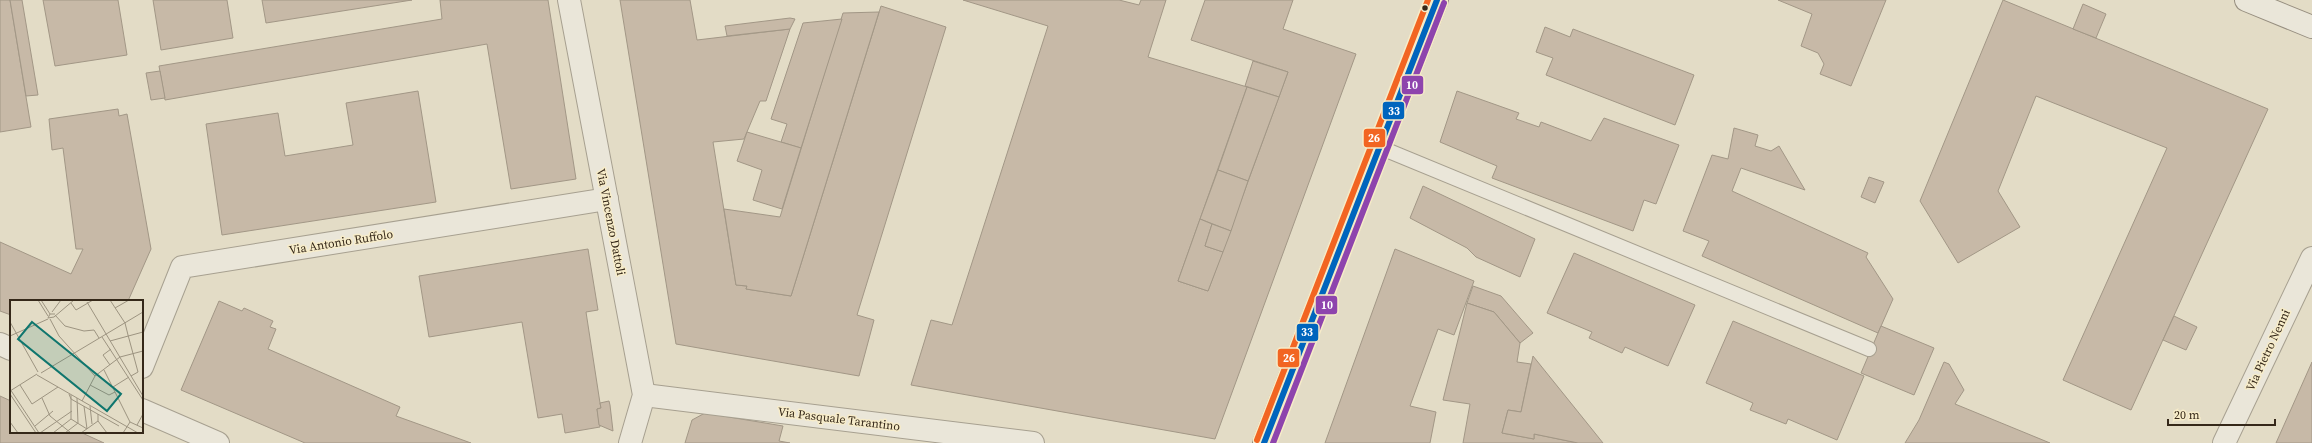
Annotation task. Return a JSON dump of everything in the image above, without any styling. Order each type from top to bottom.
[{"type":"street","name":"Via Vincenzo Dattoli","points":[[569,0],[644,395],[630,443]]},
{"type":"street","points":[[1264,443],[1437,0]]},
{"type":"street","points":[[2246,0],[2312,27]]},
{"type":"street","name":"Via Antonio Ruffolo","points":[[143,364],[182,267],[607,199]]},
{"type":"street","name":"Via Pietro Nenni","points":[[2224,443],[2312,258]]},
{"type":"street","points":[[0,344],[10,349]]},
{"type":"street","name":"Via Pasquale Tarantino","points":[[644,395],[1033,443]]},
{"type":"street","points":[[143,410],[218,443]]},
{"type":"lane","points":[[1379,147],[1869,349]]},
{"type":"building","points":[[0,0],[10,0],[31,127],[0,132]]},
{"type":"building","points":[[10,0],[22,0],[38,95],[26,96]]},
{"type":"building","points":[[43,0],[118,0],[127,55],[55,66]]},
{"type":"building","points":[[153,0],[227,0],[233,38],[161,50]]},
{"type":"building","points":[[262,0],[412,0],[266,23]]},
{"type":"building","points":[[440,0],[548,0],[576,179],[511,189],[487,44],[165,100],[159,66],[442,19]]},
{"type":"building","points":[[620,0],[690,0],[697,40],[790,29],[766,101],[760,101],[744,139],[713,142],[736,285],[747,286],[746,289],[791,296],[881,6],[946,27],[857,315],[874,320],[859,376],[676,344]]},
{"type":"building","points":[[963,0],[1119,0],[1139,5],[1141,0],[1166,0],[1148,57],[1247,87],[1178,281],[1208,291],[1288,72],[1191,40],[1205,0],[1293,0],[1283,29],[1356,54],[1215,439],[911,385],[931,320],[952,325],[1048,26]]},
{"type":"building","points":[[1778,0],[1886,0],[1851,86],[1820,74],[1824,64],[1818,53],[1801,46],[1812,14]]},
{"type":"building","points":[[2003,0],[2268,109],[2131,410],[2063,380],[2167,148],[2036,96],[1998,191],[2020,227],[1958,263],[1920,201]]},
{"type":"building","points":[[2083,4],[2106,14],[2096,38],[2073,29]]},
{"type":"building","points":[[879,12],[791,296],[746,289],[747,286],[736,285],[724,209],[780,217],[843,13]]},
{"type":"building","points":[[790,18],[795,19],[790,29],[727,36],[725,26]]},
{"type":"building","points":[[842,19],[801,148],[781,142],[787,124],[771,119],[803,23]]},
{"type":"building","points":[[1545,27],[1570,37],[1573,29],[1694,75],[1675,125],[1546,75],[1553,58],[1536,52]]},
{"type":"building","points":[[1253,61],[1288,72],[1279,97],[1245,86]]},
{"type":"building","points":[[160,71],[165,98],[151,100],[146,73]]},
{"type":"building","points":[[1247,87],[1279,97],[1248,181],[1218,170]]},
{"type":"building","points":[[418,91],[436,202],[222,235],[206,124],[278,113],[285,156],[353,145],[346,103]]},
{"type":"building","points":[[1457,91],[1519,113],[1516,119],[1539,127],[1541,122],[1591,141],[1604,118],[1679,145],[1656,204],[1644,200],[1633,231],[1492,178],[1497,166],[1440,142]]},
{"type":"building","points":[[118,109],[119,116],[127,114],[151,249],[128,300],[10,300],[10,315],[0,311],[0,242],[71,274],[83,249],[76,249],[63,148],[52,150],[49,119]]},
{"type":"building","points":[[1734,128],[1758,135],[1755,146],[1771,151],[1779,146],[1805,190],[1741,168],[1732,191],[1868,253],[1866,257],[1893,299],[1878,333],[1702,256],[1709,241],[1683,231],[1712,155],[1728,159]]},
{"type":"building","points":[[747,132],[801,148],[782,209],[753,200],[762,170],[737,161]]},
{"type":"building","points":[[1218,170],[1248,181],[1231,231],[1200,219]]},
{"type":"building","points":[[1869,177],[1884,182],[1875,203],[1861,197]]},
{"type":"building","points":[[1423,186],[1535,239],[1520,277],[1476,257],[1467,248],[1410,218]]},
{"type":"building","points":[[1200,219],[1212,224],[1205,246],[1223,252],[1208,291],[1178,281]]},
{"type":"building","points":[[1212,224],[1231,231],[1223,252],[1205,246]]},
{"type":"building","points":[[588,249],[598,310],[586,312],[601,408],[597,409],[600,427],[565,433],[562,414],[538,418],[522,322],[429,337],[419,276]]},
{"type":"building","points":[[1395,249],[1474,281],[1454,335],[1438,329],[1410,406],[1436,412],[1430,443],[1325,443]]},
{"type":"building","points":[[1574,253],[1695,305],[1668,366],[1625,347],[1622,353],[1589,338],[1592,332],[1547,313]]},
{"type":"building","points":[[1473,286],[1501,296],[1533,333],[1520,343],[1494,312],[1467,303]]},
{"type":"building","points":[[219,301],[242,311],[244,308],[273,321],[270,327],[276,329],[268,349],[400,407],[396,416],[471,443],[305,443],[181,390]]},
{"type":"building","points":[[1467,303],[1494,312],[1520,343],[1517,362],[1531,364],[1521,412],[1508,410],[1502,433],[1534,439],[1534,434],[1578,443],[1463,443],[1470,404],[1443,400]]},
{"type":"building","points":[[2174,316],[2197,327],[2186,350],[2163,340]]},
{"type":"building","points":[[1733,321],[1864,376],[1837,440],[1788,419],[1786,424],[1750,410],[1753,403],[1706,383]]},
{"type":"building","points":[[1881,326],[1934,348],[1914,395],[1861,373]]},
{"type":"building","points":[[1533,356],[1603,443],[1578,443],[1534,434],[1534,439],[1502,433],[1508,410],[1521,412]]},
{"type":"building","points":[[1944,362],[1949,364],[1964,390],[1955,404],[2050,443],[1905,443],[1919,420]]},
{"type":"building","points":[[2312,362],[2312,443],[2276,443]]},
{"type":"building","points":[[0,396],[10,401],[10,433],[82,433],[104,443],[0,443]]},
{"type":"building","points":[[609,401],[613,431],[599,425],[597,409],[601,408],[600,403]]},
{"type":"building","points":[[705,413],[783,426],[779,441],[790,443],[685,443],[692,420]]},
{"type":"transit line","name":"26","points":[[1257,440],[1428,0]]},
{"type":"transit line","name":"33","points":[[1264,443],[1437,0]]},
{"type":"transit line","name":"10","points":[[1273,443],[1444,3]]}]
